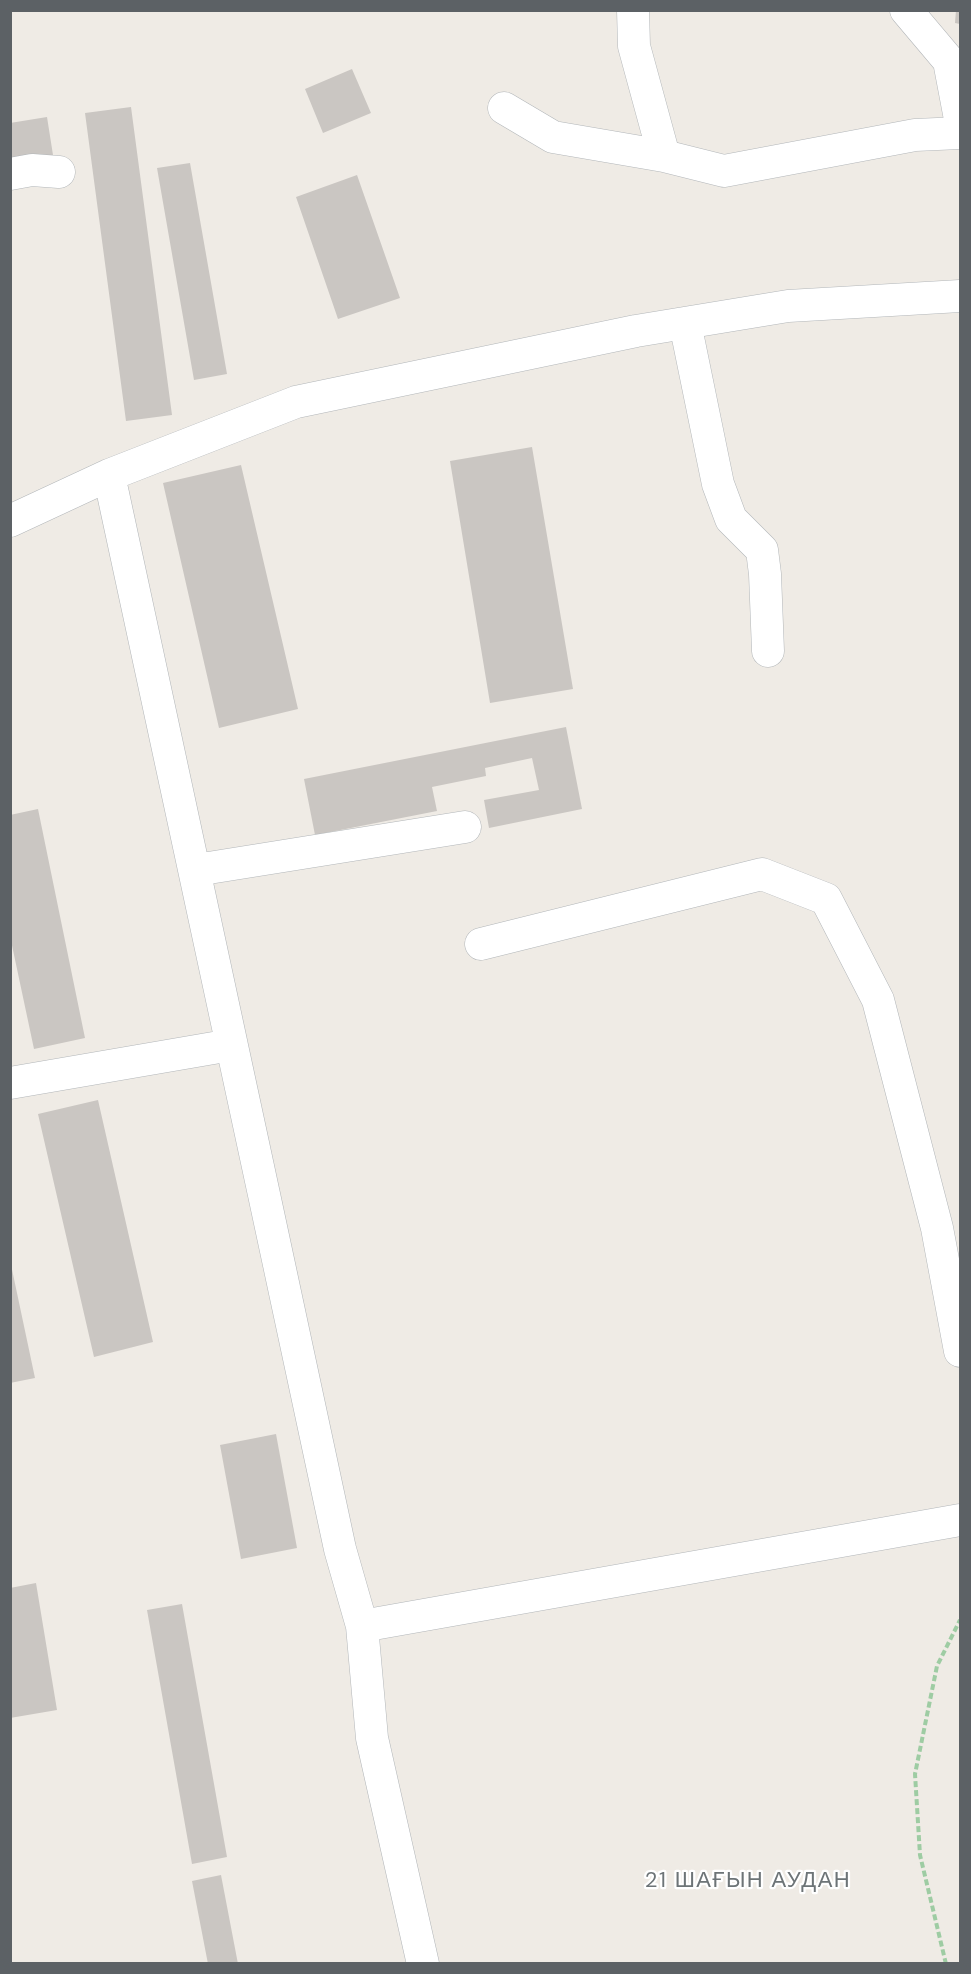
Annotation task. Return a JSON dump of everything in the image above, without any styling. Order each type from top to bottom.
[{"type":"street","points":[[633,10],[634,46],[664,156]]},
{"type":"street","points":[[906,10],[949,61],[960,119]]},
{"type":"street","points":[[504,108],[553,137],[664,156],[724,171],[915,135],[960,133]]},
{"type":"street","points":[[10,174],[32,170],[59,172]]},
{"type":"street","points":[[10,521],[109,475],[296,402],[636,331],[788,306],[960,296]]},
{"type":"street","points":[[685,323],[718,484],[731,519],[762,550],[768,651]]},
{"type":"street","points":[[109,475],[196,870],[231,1044],[340,1549],[362,1626],[372,1738],[423,1964]]},
{"type":"street","points":[[196,870],[465,827]]},
{"type":"street","points":[[481,944],[762,874],[826,899],[878,999],[937,1228],[960,1351]]},
{"type":"street","points":[[10,1083],[231,1044]]},
{"type":"street","points":[[362,1626],[960,1520]]},
{"type":"path","points":[[946,1964],[920,1855],[915,1774],[938,1666],[960,1620]]},
{"type":"building","points":[[956,10],[960,10],[960,24],[955,23]]},
{"type":"building","points":[[352,69],[371,113],[323,133],[305,89]]},
{"type":"building","points":[[131,107],[172,415],[126,421],[85,113]]},
{"type":"building","points":[[47,117],[53,155],[10,162],[10,123]]},
{"type":"building","points":[[190,163],[227,374],[194,380],[157,168]]},
{"type":"building","points":[[357,175],[400,298],[338,319],[296,197]]},
{"type":"building","points":[[532,447],[573,689],[490,703],[450,461]]},
{"type":"building","points":[[241,465],[298,709],[219,728],[163,483]]},
{"type":"building","points":[[566,727],[582,809],[489,828],[484,800],[539,790],[532,758],[485,768],[486,776],[432,787],[437,811],[315,835],[304,779]]},
{"type":"building","points":[[38,809],[85,1038],[34,1049],[10,936],[10,815]]},
{"type":"building","points":[[98,1100],[153,1342],[94,1357],[38,1114]]},
{"type":"building","points":[[10,1260],[35,1378],[10,1383]]},
{"type":"building","points":[[276,1434],[297,1548],[241,1559],[220,1445]]},
{"type":"building","points":[[36,1583],[57,1710],[10,1718],[10,1588]]},
{"type":"building","points":[[182,1604],[227,1857],[192,1864],[147,1610]]},
{"type":"building","points":[[221,1875],[238,1964],[208,1964],[192,1881]]},
{"type":"district","name":"21 ШАҒЫН АУДАН","points":[[748,1881]]}]
